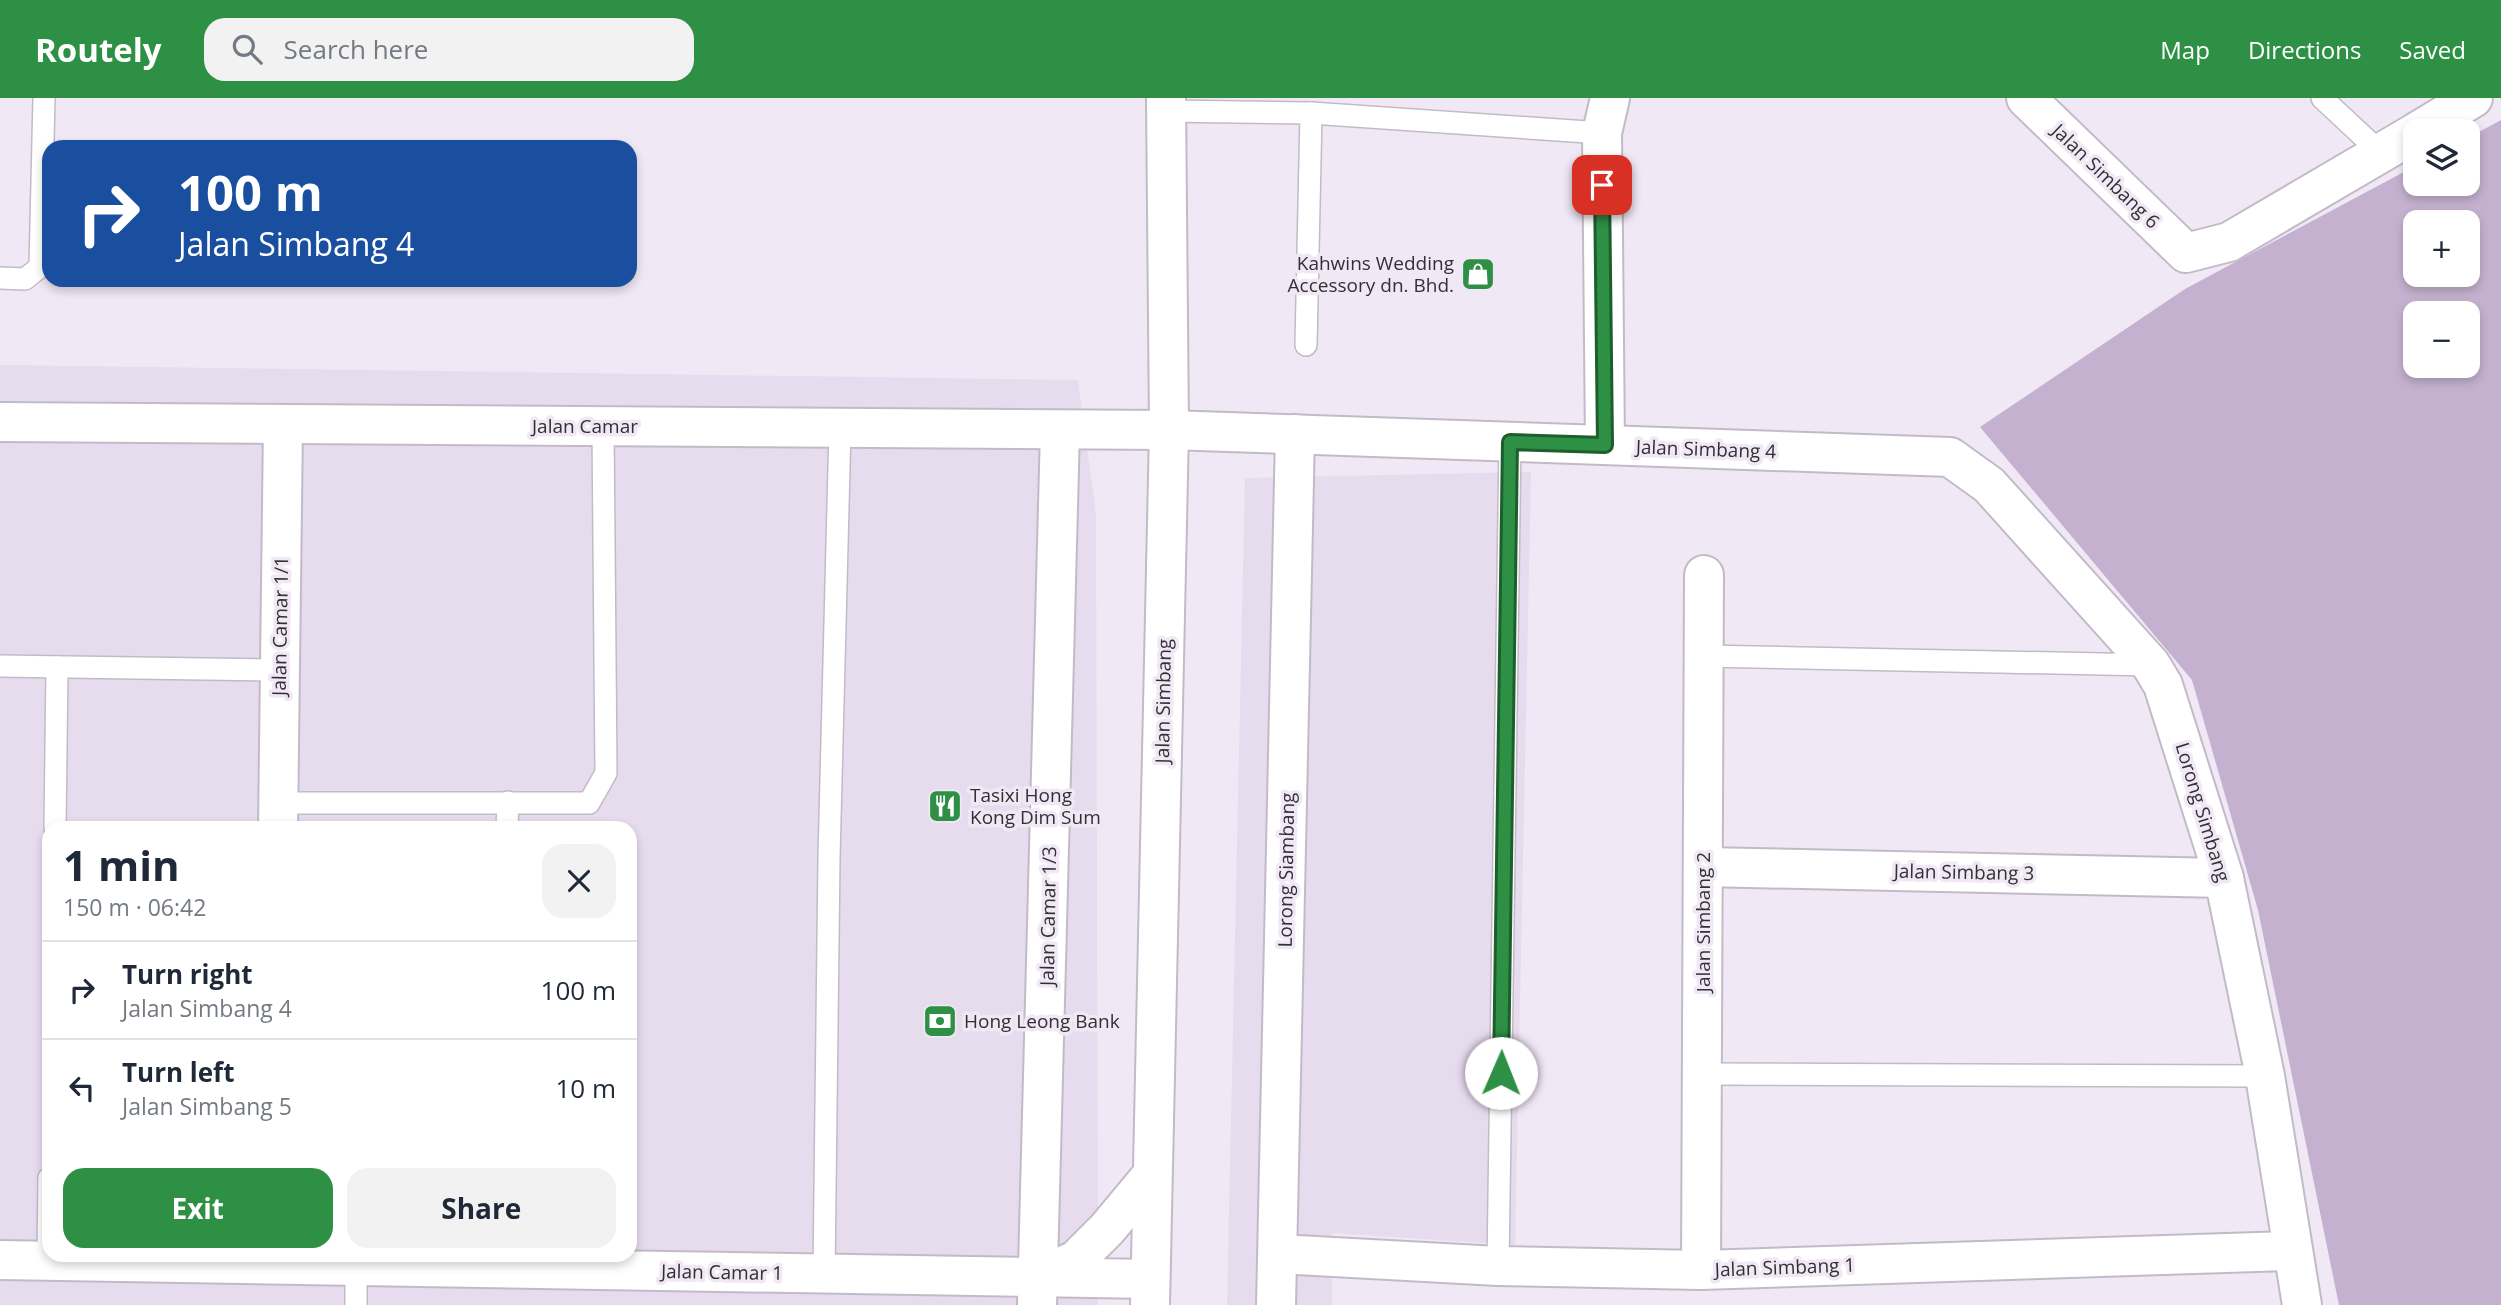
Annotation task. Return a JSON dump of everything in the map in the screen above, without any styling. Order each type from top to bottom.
[{"type":"street","name":"Jalan Simbang 6","points":[[2026,98],[2186,253],[2229,242],[2381,153]]},
{"type":"street","points":[[2438,119],[2473,98]]},
{"type":"street","name":"Jalan Simbang","points":[[1150,1292],[1170,430],[1165,105]]},
{"type":"street","points":[[1605,445],[1606,116]]},
{"type":"street","points":[[2381,153],[2403,140]]},
{"type":"street","name":"Jalan Camar","points":[[0,422],[1170,430]]},
{"type":"street","name":"Jalan Camar 1/1","points":[[278,815],[283,424]]},
{"type":"street","name":"Jalan Camar 1/3","points":[[1038,1291],[1059,430]]},
{"type":"street","name":"Jalan Simbang 4","points":[[1170,430],[1950,457]]},
{"type":"street","name":"Lorong Siambang","points":[[1276,1305],[1295,435]]},
{"type":"street","name":"Lorong Simbang","points":[[1950,457],[1989,485],[2151,665],[2163,685],[2224,878],[2265,1076],[2291,1251],[2302,1305]]},
{"type":"street","name":"Jalan Simbang 2","points":[[1701,1270],[1704,575]]},
{"type":"street","name":"Jalan Simbang 3","points":[[1703,867],[2224,878]]},
{"type":"street","points":[[1038,1291],[1076,1260],[1107,1229],[1152,1175]]},
{"type":"street","name":"Jalan Simbang 1","points":[[1279,1254],[1498,1266],[1701,1270],[2291,1251]]},
{"type":"street","name":"Jalan Camar 1","points":[[0,1260],[42,1261]]},
{"type":"street","name":"Jalan Camar 1","points":[[308,1262],[356,1266],[498,1262],[824,1274],[1038,1291],[1150,1292]]},
{"type":"street","points":[[1038,1291],[1099,1305]]},
{"type":"lane","points":[[43,140],[44,98]]},
{"type":"lane","points":[[2322,98],[2381,153]]},
{"type":"lane","points":[[1165,105],[1311,113],[1606,116]]},
{"type":"lane","points":[[1306,345],[1311,113]]},
{"type":"lane","points":[[0,278],[25,279],[40,267],[42,182]]},
{"type":"lane","points":[[278,815],[508,802],[589,803],[606,773],[603,427]]},
{"type":"lane","points":[[824,1274],[829,858],[840,428]]},
{"type":"lane","points":[[1498,1266],[1510,442]]},
{"type":"lane","points":[[1704,656],[2151,665]]},
{"type":"lane","points":[[0,666],[280,670]]},
{"type":"lane","points":[[55,821],[57,667]]},
{"type":"lane","points":[[507,821],[508,802]]},
{"type":"lane","points":[[1702,1074],[2265,1076]]},
{"type":"lane","points":[[356,1266],[356,1305]]},
{"type":"shaded area","points":[[2501,120],[2501,1305],[2339,1305],[2258,910],[2192,680],[1980,427],[2185,289],[2403,172],[2403,196],[2480,196],[2480,131]]},
{"type":"shaded area","points":[[0,365],[1078,380],[1096,515],[1098,1305],[0,1305]]},
{"type":"shaded area","points":[[1531,472],[1515,1245],[1332,1233],[1332,1305],[1227,1305],[1245,478]]},
{"type":"place","name":"Kahwins Wedding Accessory dn. Bhd.","points":[[1478,274]]},
{"type":"place","name":"Tasixi Hong Kong Dim Sum","points":[[945,806]]},
{"type":"place","name":"Hong Leong Bank","points":[[940,1021]]},
{"type":"route","points":[[1501,1073],[1510,442],[1605,445],[1602,185]]}]
